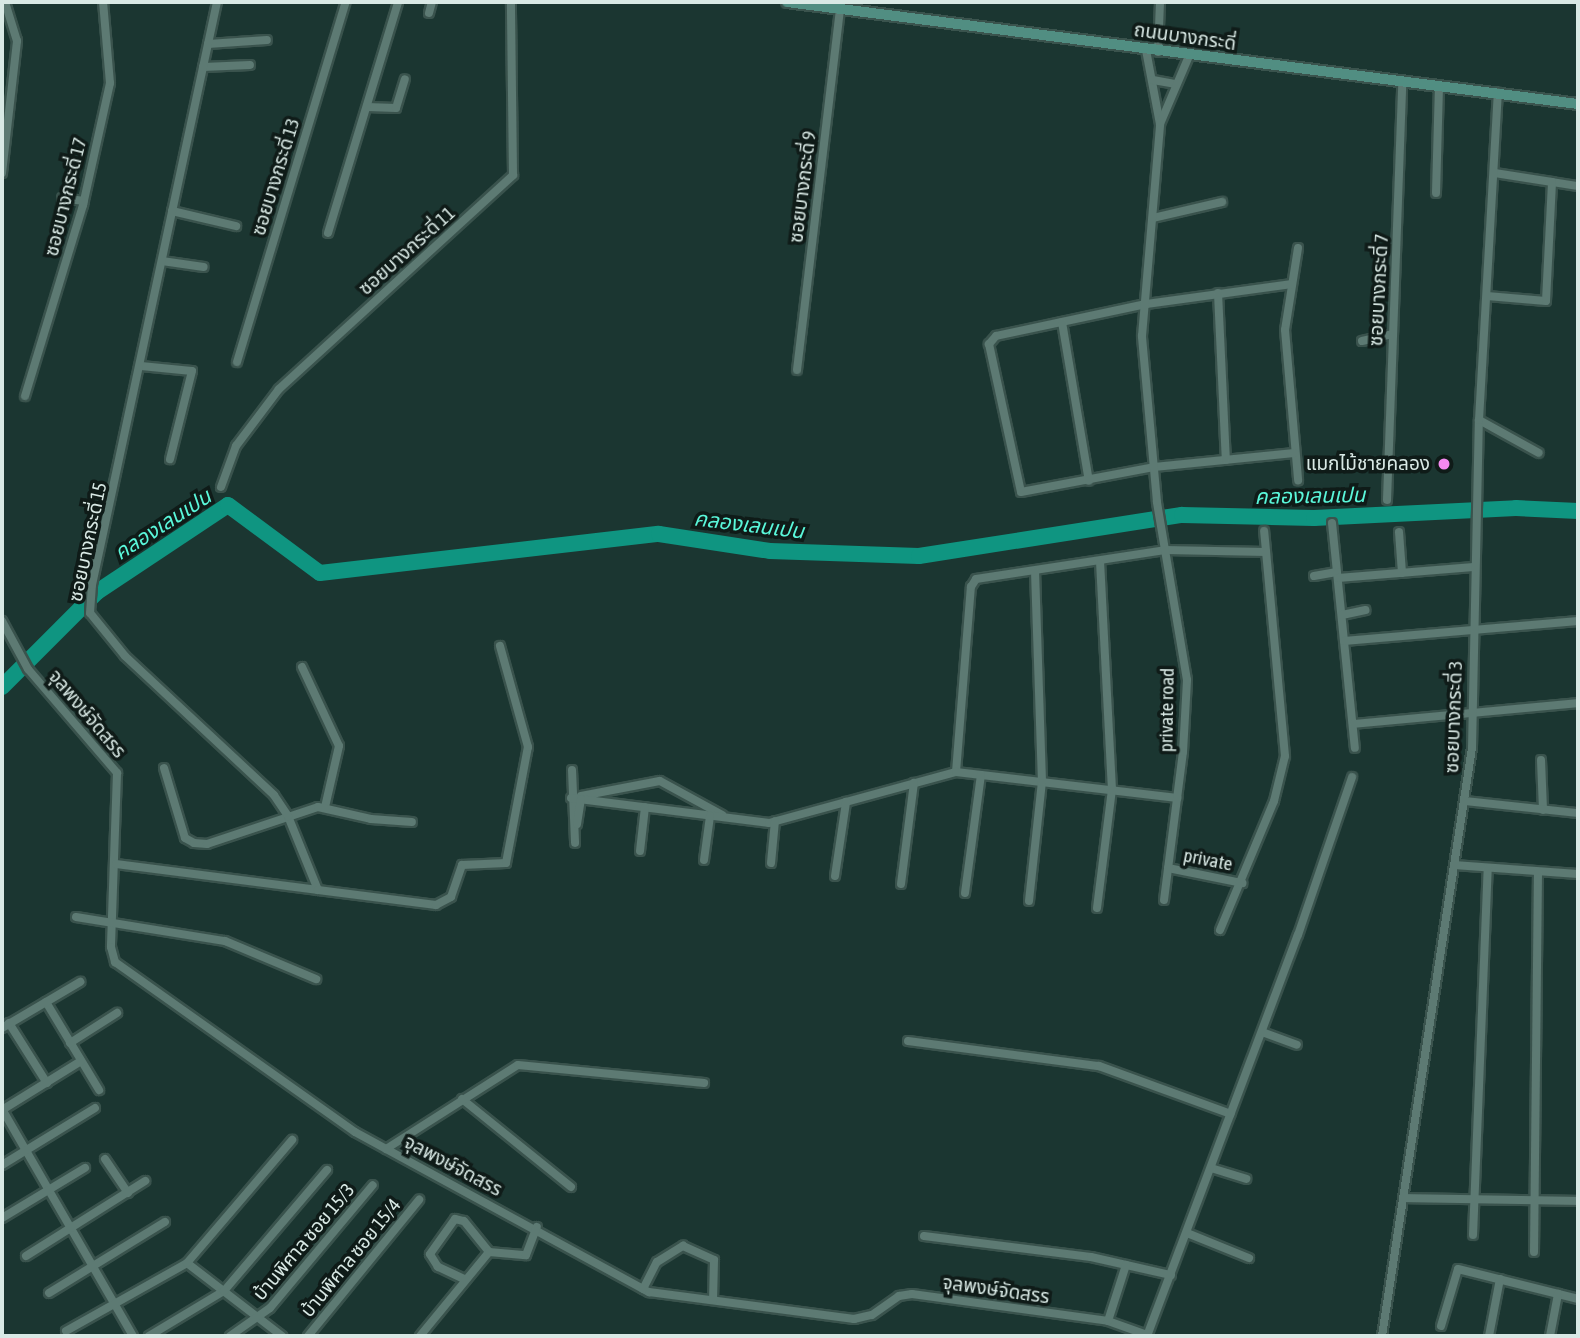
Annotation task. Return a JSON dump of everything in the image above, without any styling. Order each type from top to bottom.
[{"type":"street","points":[[2,173],[17,41],[5,2]]},
{"type":"street","name":"ซอยบางกระดี่ 17","points":[[25,396],[84,201],[111,75],[103,2]]},
{"type":"street","name":"ซอยบางกระดี่ 15","points":[[217,2],[89,606],[91,618],[125,656],[265,786],[288,816],[318,890]]},
{"type":"street","name":"ซอยบางกระดี่ 13","points":[[237,362],[346,2]]},
{"type":"street","points":[[328,233],[398,2]]},
{"type":"street","points":[[429,13],[432,2]]},
{"type":"street","name":"ซอยบางกระดี่ 11","points":[[221,487],[231,454],[279,389],[513,175],[511,2]]},
{"type":"street","name":"ถนนบางกระดี่","points":[[787,2],[1189,56],[1578,104]]},
{"type":"street","points":[[1154,467],[1142,336],[1160,124],[1153,80],[1152,51],[1160,2]]},
{"type":"street","name":"ซอยบางกระดี่ 9","points":[[797,369],[840,9]]},
{"type":"street","points":[[208,44],[267,40]]},
{"type":"street","points":[[1160,124],[1189,56]]},
{"type":"street","points":[[203,66],[250,65]]},
{"type":"street","points":[[367,107],[396,108],[405,79]]},
{"type":"street","points":[[1153,80],[1175,84]]},
{"type":"street","name":"ซอยบางกระดี่ 7","points":[[1387,500],[1402,82]]},
{"type":"street","points":[[1436,192],[1439,86]]},
{"type":"street","name":"ซอยบางกระดี่ 3","points":[[1382,1336],[1472,748],[1470,713],[1479,419],[1498,93]]},
{"type":"street","points":[[1495,173],[1576,186]]},
{"type":"street","points":[[1546,311],[1552,182]]},
{"type":"street","points":[[62,198],[84,201]]},
{"type":"street","points":[[1153,218],[1222,202]]},
{"type":"street","points":[[172,211],[236,226]]},
{"type":"street","points":[[1298,248],[1285,330],[1298,480]]},
{"type":"street","points":[[162,261],[204,267]]},
{"type":"street","points":[[1292,284],[1218,292],[1146,304],[996,336],[989,344],[1019,490],[1024,493],[1154,467],[1294,453]]},
{"type":"street","points":[[1218,292],[1226,460]]},
{"type":"street","points":[[1487,296],[1546,301]]},
{"type":"street","points":[[1062,322],[1089,481]]},
{"type":"street","points":[[1362,341],[1392,334]]},
{"type":"street","points":[[141,366],[192,371],[170,459]]},
{"type":"street","points":[[1479,419],[1539,453]]},
{"type":"street","name":"private road","points":[[1154,467],[1157,502],[1186,680],[1177,797],[1164,900]]},
{"type":"street","points":[[1332,523],[1355,748]]},
{"type":"street","points":[[1220,930],[1242,883],[1274,801],[1284,756],[1264,531]]},
{"type":"street","points":[[1399,532],[1402,573]]},
{"type":"street","points":[[956,772],[972,582],[1166,551],[1266,552]]},
{"type":"street","points":[[1097,908],[1112,790],[1100,561]]},
{"type":"street","points":[[1314,576],[1475,567]]},
{"type":"street","points":[[1029,901],[1042,782],[1035,571]]},
{"type":"street","points":[[1342,615],[1366,610]]},
{"type":"street","name":"จุลพงษ์จัดสรร","points":[[2,621],[16,652],[29,669],[115,768],[116,864],[112,921],[115,962],[386,1149],[537,1227],[643,1289],[864,1319],[899,1296],[912,1293],[1108,1321],[1147,1335]]},
{"type":"street","points":[[1344,641],[1578,621]]},
{"type":"street","points":[[116,864],[436,905],[451,897],[462,865],[506,863],[528,747],[500,646]]},
{"type":"street","points":[[302,667],[339,746],[325,807]]},
{"type":"street","points":[[1353,724],[1578,703]]},
{"type":"street","points":[[1541,760],[1544,810]]},
{"type":"street","points":[[164,768],[189,842],[207,844],[288,816],[325,807],[370,819],[412,822]]},
{"type":"street","points":[[572,770],[576,799]]},
{"type":"street","points":[[576,799],[727,818],[775,821],[956,772],[1177,797]]},
{"type":"street","points":[[965,893],[981,775]]},
{"type":"street","points":[[1147,1335],[1262,1032],[1352,776]]},
{"type":"street","points":[[576,799],[660,781],[727,818]]},
{"type":"street","points":[[901,884],[914,783]]},
{"type":"street","points":[[1465,801],[1578,813]]},
{"type":"street","points":[[835,876],[845,802]]},
{"type":"street","points":[[640,851],[645,807]]},
{"type":"street","points":[[704,860],[710,816]]},
{"type":"street","points":[[771,863],[775,821]]},
{"type":"street","points":[[1454,865],[1578,874]]},
{"type":"street","points":[[1473,1235],[1488,868]]},
{"type":"street","name":"private","points":[[1168,869],[1242,883]]},
{"type":"street","points":[[1534,1252],[1538,872]]},
{"type":"street","points":[[76,917],[225,942],[316,979]]},
{"type":"street","points":[[47,1083],[6,1026],[80,982]]},
{"type":"street","points":[[46,1002],[99,1090]]},
{"type":"street","points":[[70,1043],[117,1013]]},
{"type":"street","points":[[1262,1032],[1297,1045]]},
{"type":"street","points":[[908,1041],[1100,1066],[1231,1114]]},
{"type":"street","points":[[81,1061],[2,1110],[133,1336]]},
{"type":"street","points":[[386,1149],[518,1065],[704,1083]]},
{"type":"street","points":[[462,1099],[571,1187]]},
{"type":"street","points":[[2,1165],[95,1108]]},
{"type":"street","points":[[66,1331],[187,1263],[292,1140]]},
{"type":"street","points":[[105,1158],[128,1193]]},
{"type":"street","points":[[2,1218],[85,1168]]},
{"type":"street","points":[[1211,1168],[1246,1179]]},
{"type":"street","points":[[149,1336],[224,1292],[327,1170]]},
{"type":"street","points":[[26,1256],[145,1181]]},
{"type":"street","name":"บ้านพิศาล ซอย 15/3","points":[[230,1336],[258,1318],[373,1185]]},
{"type":"street","points":[[1403,1198],[1578,1201]]},
{"type":"street","name":"บ้านพิศาล ซอย 15/4","points":[[308,1336],[419,1200]]},
{"type":"street","points":[[464,1279],[439,1266],[430,1254],[455,1219],[464,1220],[489,1252],[526,1255],[537,1227]]},
{"type":"street","points":[[49,1293],[165,1222]]},
{"type":"street","points":[[1187,1233],[1249,1258]]},
{"type":"street","points":[[924,1236],[1126,1265],[1171,1275]]},
{"type":"street","points":[[643,1289],[657,1262],[683,1245],[714,1260],[713,1300]]},
{"type":"street","points":[[420,1336],[464,1279],[489,1252]]},
{"type":"street","points":[[187,1263],[282,1336]]},
{"type":"street","points":[[1108,1321],[1126,1265]]},
{"type":"street","points":[[1441,1326],[1458,1269],[1578,1299]]},
{"type":"street","points":[[1489,1336],[1500,1279]]},
{"type":"street","points":[[1550,1336],[1558,1294]]},
{"type":"waterway","name":"คลองเลนเปน","points":[[2,687],[97,592],[228,505],[320,573],[659,534],[770,551],[919,556],[1182,515],[1314,518],[1516,508],[1578,511]]},
{"type":"place","name":"แมกไม้ชายคลอง","points":[[1444,464]]}]
